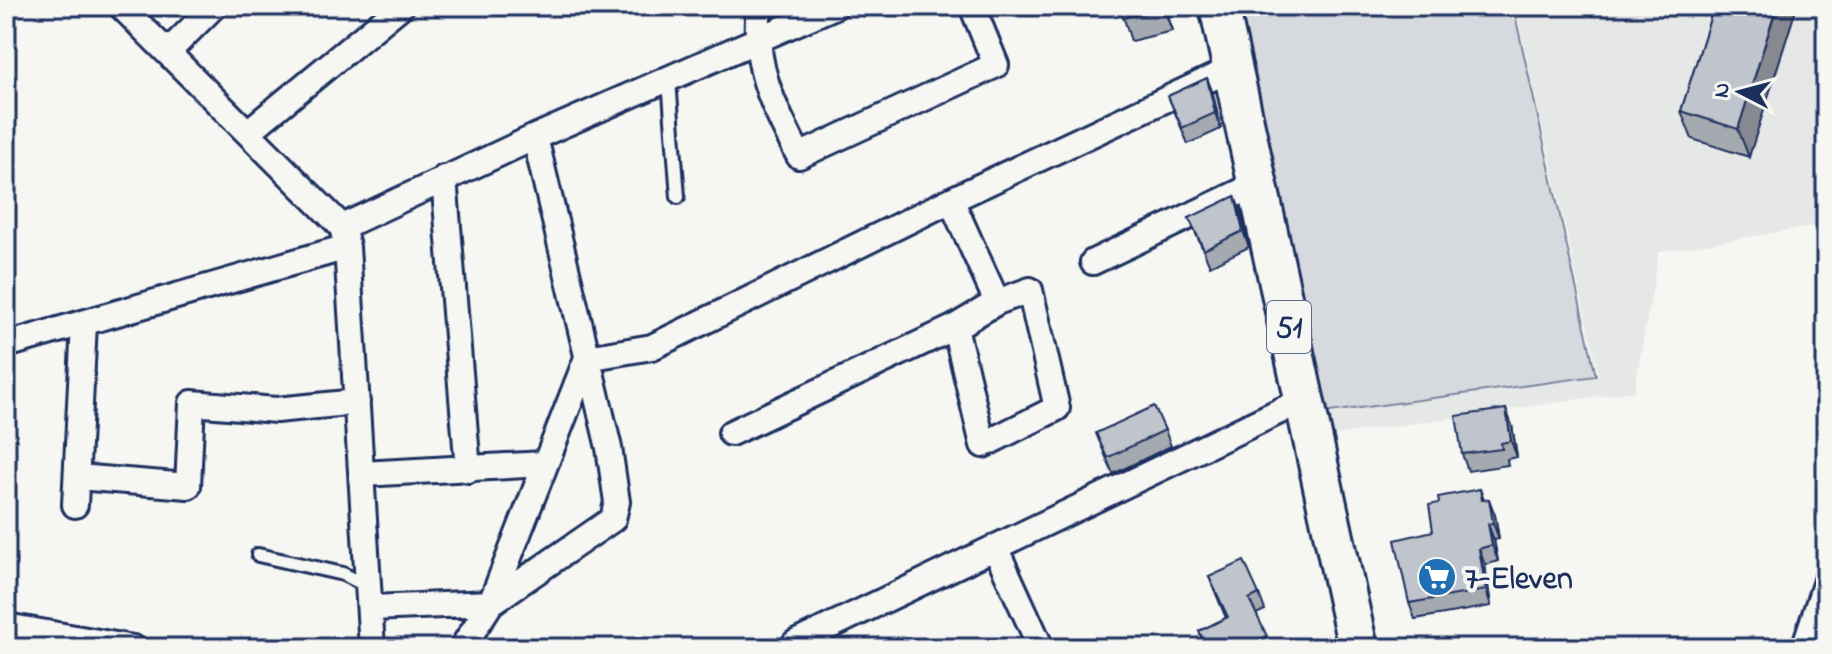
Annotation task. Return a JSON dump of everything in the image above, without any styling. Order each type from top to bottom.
[{"type":"main road","name":"51","points":[[1219,6],[1358,648]]},
{"type":"street","points":[[121,6],[248,132],[344,237],[372,648]]},
{"type":"street","points":[[169,51],[214,6]]},
{"type":"street","points":[[248,132],[401,6]]},
{"type":"street","points":[[759,6],[755,39],[769,96],[799,156],[996,65],[972,6]]},
{"type":"street","points":[[6,345],[84,323],[344,237],[444,178],[835,6]]},
{"type":"street","points":[[587,358],[652,347],[951,200],[1233,68]]},
{"type":"street","points":[[370,598],[491,603],[613,519],[617,502],[609,448],[535,137]]},
{"type":"street","points":[[444,178],[468,470]]},
{"type":"street","points":[[1093,262],[1257,184]]},
{"type":"street","points":[[951,200],[997,302]]},
{"type":"street","points":[[731,433],[955,327],[997,302],[1030,290],[1057,408],[983,445],[955,327]]},
{"type":"street","points":[[75,505],[84,323]]},
{"type":"street","points":[[462,648],[491,603],[587,358]]},
{"type":"street","points":[[796,648],[795,643],[1305,399]]},
{"type":"street","points":[[77,477],[188,486],[192,403],[276,410],[357,402]]},
{"type":"street","points":[[362,474],[544,464]]},
{"type":"street","points":[[995,547],[1041,648]]},
{"type":"street","points":[[1804,648],[1826,581]]},
{"type":"street","points":[[6,626],[127,647]]},
{"type":"lane","points":[[669,80],[678,197]]},
{"type":"lane","points":[[258,555],[343,574],[370,598]]},
{"type":"shaded area","points":[[1232,6],[1513,6],[1596,376],[1323,413]]},
{"type":"shaded area","points":[[1515,6],[1826,6],[1826,224],[1659,252],[1634,391],[1328,436],[1323,414],[1599,375]]},
{"type":"building","points":[[1120,6],[1163,6],[1163,8],[1123,18]]},
{"type":"building","points":[[1714,6],[1777,6],[1738,129],[1681,111]]},
{"type":"building","points":[[1207,78],[1215,113],[1182,128],[1168,96]]},
{"type":"building","points":[[1235,196],[1243,231],[1204,250],[1189,218]]},
{"type":"building","points":[[1154,406],[1165,430],[1107,458],[1096,433]]},
{"type":"building","points":[[1506,409],[1511,441],[1501,443],[1502,449],[1462,454],[1456,416]]},
{"type":"building","points":[[1480,489],[1482,500],[1489,499],[1493,523],[1488,524],[1492,545],[1479,549],[1486,590],[1409,603],[1395,540],[1433,531],[1429,505],[1439,503],[1438,497]]},
{"type":"building","points":[[1244,561],[1259,594],[1249,599],[1267,636],[1243,648],[1207,648],[1199,631],[1228,617],[1209,577]]},
{"type":"building","points":[[1296,641],[1299,648],[1280,648]]},
{"type":"place","name":"7-Eleven","points":[[1437,577]]}]
